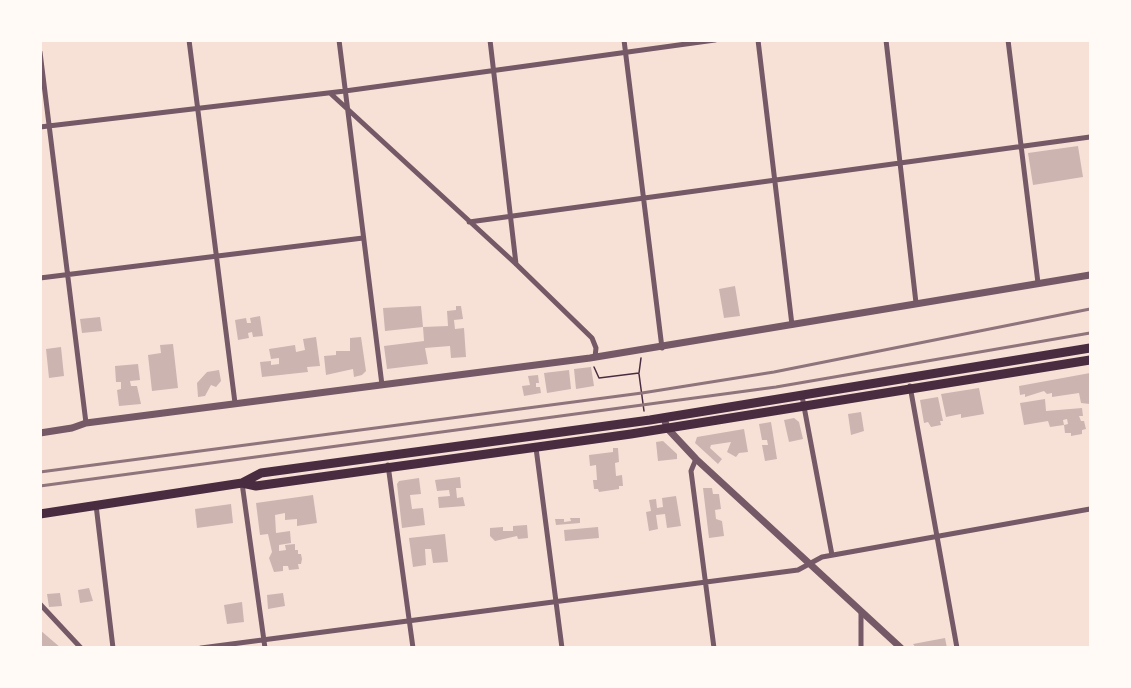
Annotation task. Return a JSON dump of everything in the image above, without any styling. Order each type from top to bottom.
[{"type":"main road","points":[[40,514],[242,483],[261,473],[664,418],[1090,348]]},
{"type":"main road","points":[[242,483],[256,486],[536,448],[1090,360]]},
{"type":"street","points":[[189,40],[235,403]]},
{"type":"street","points":[[339,40],[382,385]]},
{"type":"street","points":[[490,40],[516,264]]},
{"type":"street","points":[[624,40],[662,348]]},
{"type":"street","points":[[40,127],[330,93],[715,40]]},
{"type":"street","points":[[758,40],[792,325]]},
{"type":"street","points":[[885,40],[916,303]]},
{"type":"street","points":[[1008,40],[1038,283]]},
{"type":"street","points":[[40,52],[86,423]]},
{"type":"street","points":[[330,93],[516,264],[591,338],[596,348],[592,358]]},
{"type":"street","points":[[469,222],[775,182],[1090,136]]},
{"type":"street","points":[[40,278],[363,238]]},
{"type":"street","points":[[40,433],[72,428],[86,423],[662,348],[1090,274]]},
{"type":"street","points":[[909,379],[957,648]]},
{"type":"street","points":[[802,396],[832,555]]},
{"type":"street","points":[[664,418],[667,428],[696,459],[901,648]]},
{"type":"street","points":[[536,448],[562,648]]},
{"type":"street","points":[[387,456],[413,648]]},
{"type":"street","points":[[696,459],[691,471],[714,648]]},
{"type":"street","points":[[242,483],[265,648]]},
{"type":"street","points":[[96,506],[113,648]]},
{"type":"street","points":[[201,648],[798,570],[810,565],[817,558],[1090,509]]},
{"type":"street","points":[[40,604],[81,648]]},
{"type":"street","points":[[861,611],[861,648]]},
{"type":"path","points":[[642,355],[639,373],[645,412],[648,414]]},
{"type":"path","points":[[592,358],[599,378],[639,373]]},
{"type":"building","points":[[1078,146],[1083,177],[1033,185],[1028,153]]},
{"type":"building","points":[[735,286],[740,316],[724,318],[719,289]]},
{"type":"building","points":[[421,306],[423,327],[385,331],[383,308]]},
{"type":"building","points":[[456,306],[461,306],[463,319],[454,320],[455,329],[464,328],[466,357],[451,358],[450,346],[425,348],[428,364],[387,369],[384,346],[424,341],[423,327],[448,326],[447,311],[456,310]]},
{"type":"building","points":[[260,316],[263,336],[253,337],[252,332],[248,333],[249,338],[238,340],[235,320],[246,318],[247,323],[251,323],[250,318]]},
{"type":"building","points":[[100,317],[102,331],[82,333],[80,319]]},
{"type":"building","points":[[316,337],[320,366],[307,367],[308,372],[262,377],[260,362],[271,361],[271,365],[279,364],[279,358],[271,359],[269,349],[295,345],[296,352],[305,350],[303,339]]},
{"type":"building","points":[[361,337],[366,371],[354,377],[353,369],[326,375],[324,356],[336,355],[336,351],[350,351],[350,338]]},
{"type":"building","points":[[173,344],[178,388],[152,391],[148,355],[161,353],[160,345]]},
{"type":"building","points":[[61,347],[64,376],[49,378],[46,349]]},
{"type":"building","points":[[138,364],[140,380],[130,381],[131,386],[137,386],[141,404],[119,406],[117,390],[121,389],[121,382],[116,382],[115,366]]},
{"type":"building","points":[[591,367],[594,386],[576,389],[574,369]]},
{"type":"building","points":[[219,370],[221,381],[216,387],[211,385],[205,396],[198,397],[197,383],[207,372]]},
{"type":"building","points":[[569,370],[571,389],[547,393],[544,373]]},
{"type":"building","points":[[1090,373],[1090,404],[1081,403],[1079,393],[1052,397],[1052,393],[1047,394],[1044,391],[1025,397],[1025,394],[1020,395],[1019,386]]},
{"type":"building","points":[[538,375],[539,383],[536,383],[536,387],[540,387],[541,393],[524,396],[522,386],[530,385],[528,376]]},
{"type":"building","points":[[979,388],[984,414],[961,418],[961,414],[946,417],[941,394]]},
{"type":"building","points":[[938,397],[943,421],[940,421],[941,425],[931,427],[928,422],[924,423],[920,400]]},
{"type":"building","points":[[1045,399],[1046,411],[1082,408],[1083,416],[1079,416],[1081,421],[1084,421],[1086,429],[1082,430],[1082,434],[1071,436],[1071,433],[1065,433],[1064,425],[1050,427],[1048,421],[1024,425],[1020,403]]},
{"type":"building","points":[[861,412],[864,431],[851,435],[848,414]]},
{"type":"building","points":[[794,418],[799,422],[803,439],[789,442],[784,420]]},
{"type":"building","points":[[771,422],[777,459],[765,461],[762,445],[768,445],[767,440],[762,440],[759,424]]},
{"type":"building","points":[[744,429],[748,452],[739,453],[736,457],[727,452],[731,442],[711,445],[710,448],[722,459],[718,464],[695,443],[697,437]]},
{"type":"building","points":[[663,441],[677,454],[677,459],[658,461],[656,442]]},
{"type":"building","points":[[613,448],[618,448],[619,462],[615,463],[616,476],[622,475],[623,486],[619,486],[619,489],[599,492],[598,489],[594,489],[593,480],[597,480],[596,465],[590,466],[589,455],[613,452]]},
{"type":"building","points":[[460,477],[461,488],[456,488],[457,498],[463,497],[465,506],[439,508],[438,497],[450,496],[449,490],[437,491],[435,480]]},
{"type":"building","points":[[419,478],[421,494],[410,495],[412,509],[423,508],[425,525],[402,528],[397,484],[399,481]]},
{"type":"building","points":[[703,488],[712,488],[713,494],[719,494],[721,509],[715,510],[716,519],[722,521],[724,536],[709,538]]},
{"type":"building","points":[[313,495],[317,523],[297,526],[297,519],[285,520],[285,513],[275,515],[276,533],[290,531],[291,543],[279,545],[279,551],[286,550],[285,545],[295,544],[295,550],[298,550],[302,559],[301,564],[298,564],[299,569],[289,570],[288,566],[283,566],[283,571],[274,572],[269,558],[272,552],[268,534],[260,535],[256,503]]},
{"type":"building","points":[[676,496],[681,526],[667,528],[665,514],[656,515],[658,529],[649,531],[646,512],[651,511],[649,500],[656,499],[657,508],[663,507],[662,498]]},
{"type":"building","points":[[231,504],[233,523],[197,528],[195,509]]},
{"type":"building","points":[[570,518],[580,518],[580,523],[556,525],[555,519],[564,519],[564,522],[571,521]]},
{"type":"building","points":[[527,525],[528,538],[518,539],[517,536],[495,541],[490,536],[490,528],[503,527],[503,531],[513,531],[513,526]]},
{"type":"building","points":[[598,527],[599,538],[565,541],[564,530]]},
{"type":"building","points":[[445,534],[448,562],[433,563],[431,549],[425,549],[426,565],[413,567],[409,538]]},
{"type":"building","points":[[89,588],[93,601],[80,603],[78,590]]},
{"type":"building","points":[[60,593],[62,606],[49,607],[47,594]]},
{"type":"building","points":[[283,593],[285,606],[268,609],[267,595]]},
{"type":"building","points":[[242,602],[244,622],[227,624],[224,605]]},
{"type":"building","points":[[40,630],[61,648],[40,648]]},
{"type":"building","points":[[945,638],[947,648],[916,648],[913,644]]},
{"type":"railway","points":[[40,472],[642,393],[774,372],[1090,309]]},
{"type":"railway","points":[[40,486],[776,387],[1090,333]]}]
